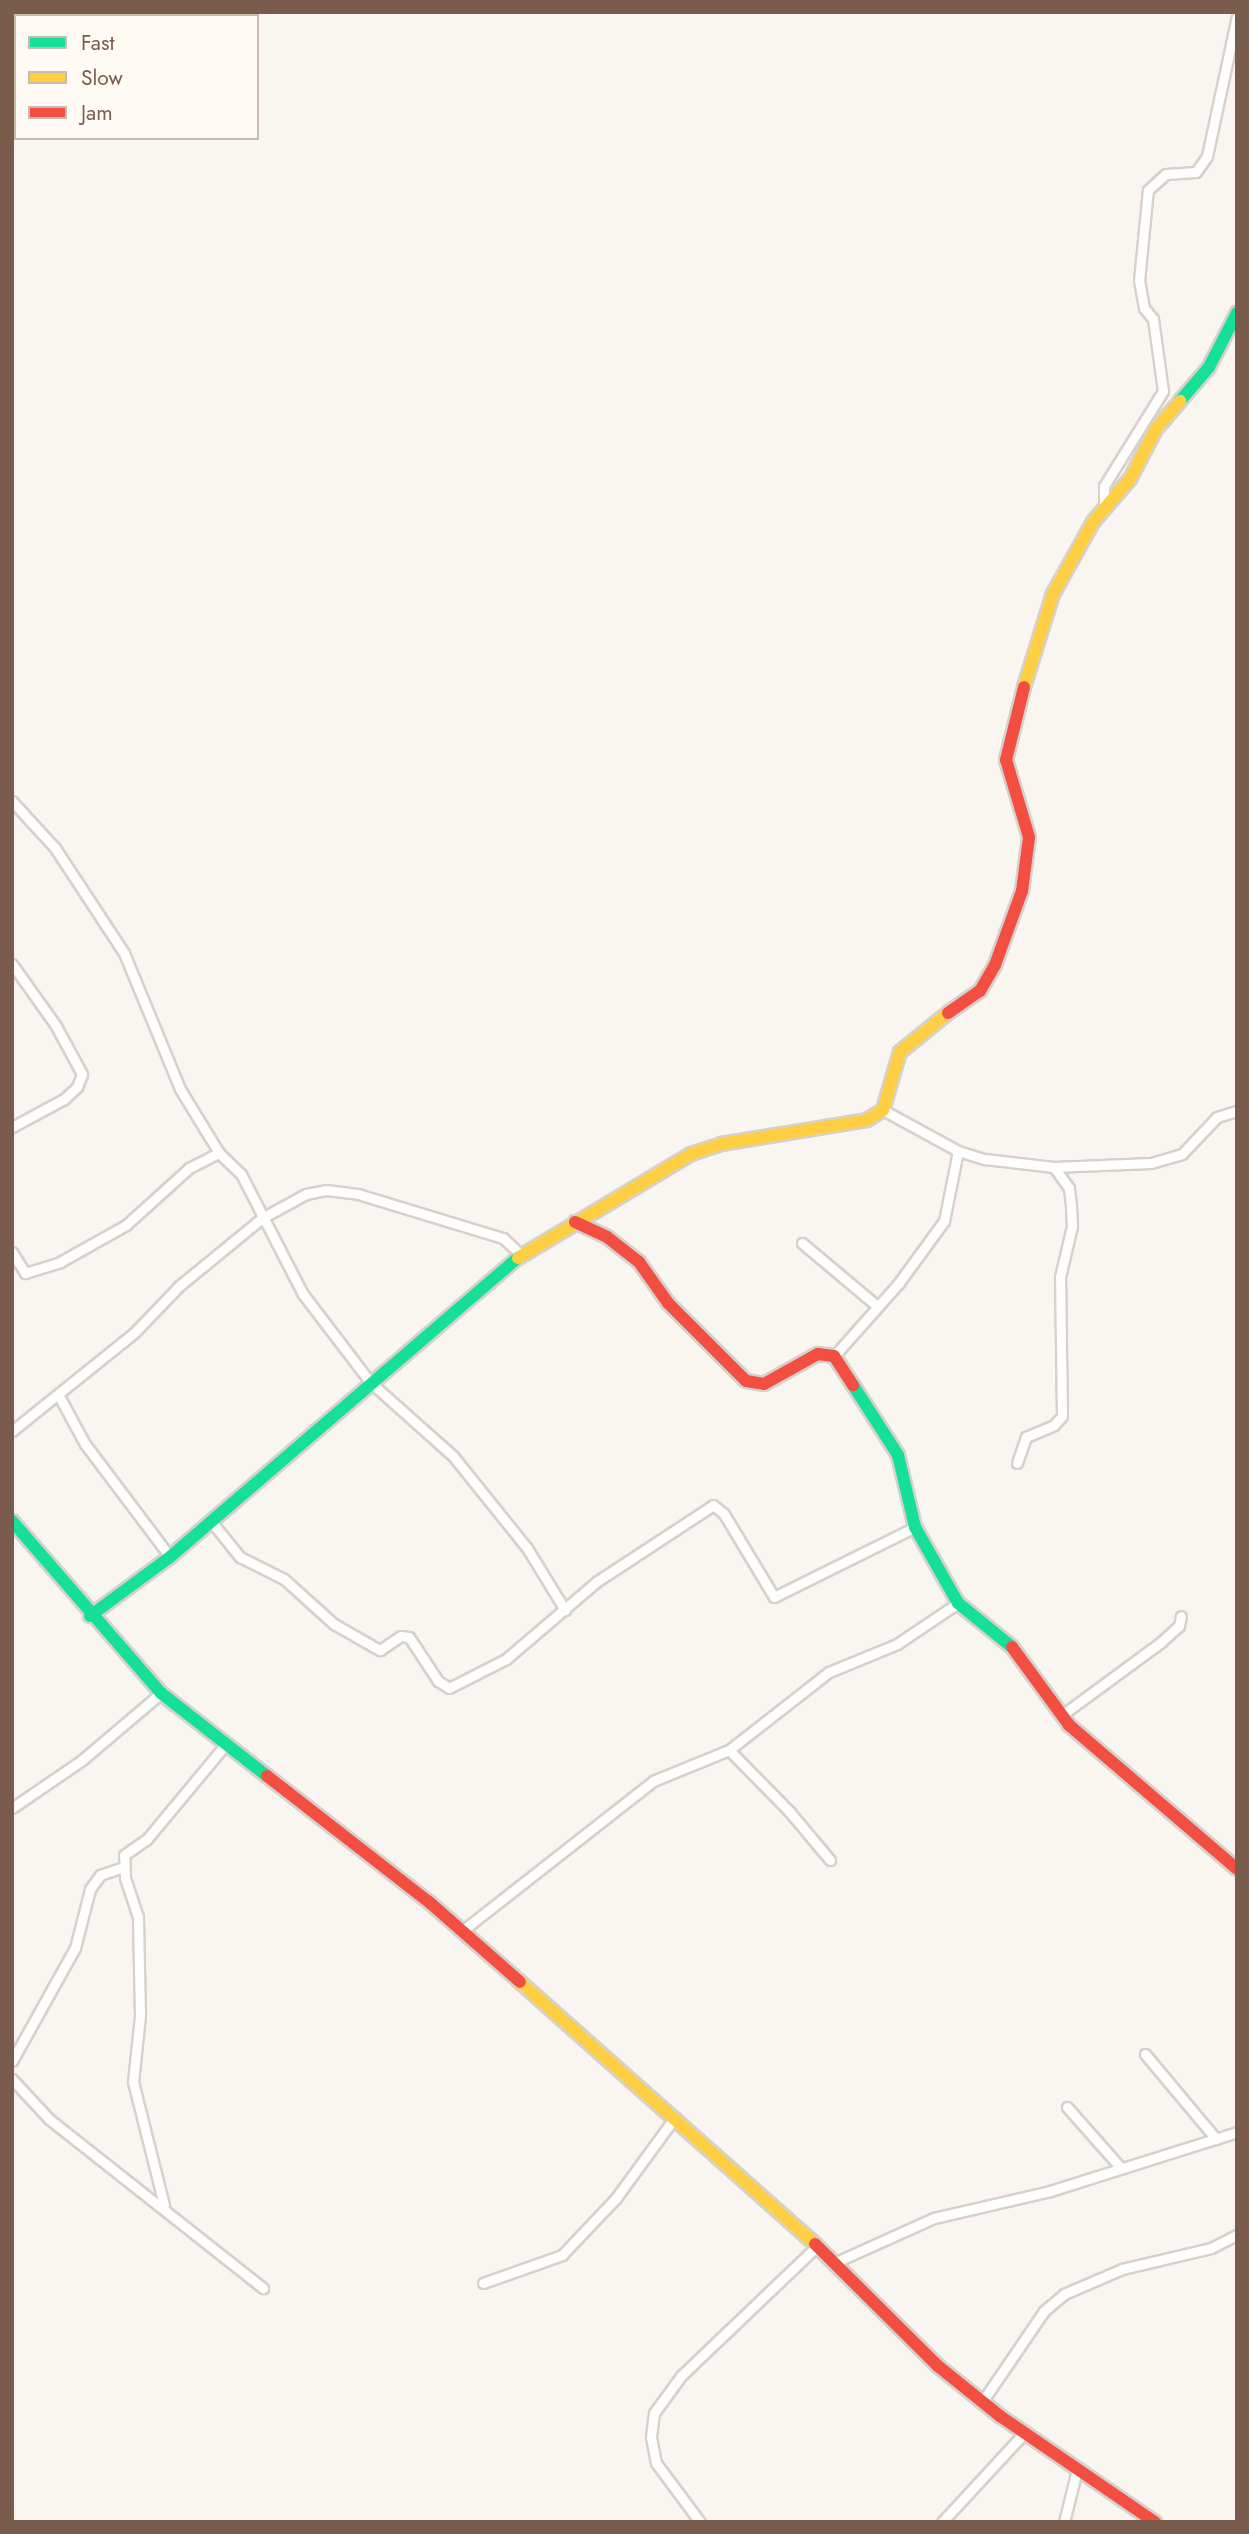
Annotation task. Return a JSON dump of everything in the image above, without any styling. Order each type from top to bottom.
[{"type":"street","points":[[1104,508],[1104,486],[1164,391],[1153,320],[1144,308],[1139,281],[1146,242],[1148,190],[1166,174],[1196,172],[1207,156],[1237,16]]},
{"type":"street","points":[[90,1616],[170,1557],[370,1382],[521,1255],[691,1154],[721,1144],[867,1120],[883,1110],[900,1052],[913,1037],[968,1003],[995,965],[1022,891],[1029,837],[1006,760],[1012,720],[1052,594],[1104,508],[1129,479],[1156,429],[1209,367],[1237,313]]},
{"type":"street","points":[[12,800],[55,848],[124,953],[141,986],[167,1063],[219,1153],[241,1174],[303,1294],[370,1382],[453,1456],[527,1548],[565,1611]]},
{"type":"street","points":[[12,964],[56,1026],[82,1074],[77,1087],[64,1099],[12,1128]]},
{"type":"street","points":[[883,1110],[958,1151],[985,1159],[1054,1167],[1151,1163],[1182,1154],[1217,1117],[1237,1111]]},
{"type":"street","points":[[834,1356],[944,1222],[958,1151]]},
{"type":"street","points":[[12,1252],[15,1267],[25,1273],[36,1272],[92,1246],[144,1210],[189,1168],[219,1153]]},
{"type":"street","points":[[1017,1463],[1026,1437],[1054,1426],[1062,1416],[1060,1277],[1072,1226],[1069,1188],[1054,1167]]},
{"type":"street","points":[[12,1431],[59,1396],[262,1218],[306,1194],[326,1190],[347,1193],[503,1238],[521,1255]]},
{"type":"street","points":[[575,1222],[607,1237],[639,1262],[668,1303],[746,1381],[764,1384],[818,1354],[834,1356],[898,1455],[915,1527],[958,1603],[1011,1646],[1062,1714],[1100,1753],[1145,1785],[1237,1869]]},
{"type":"street","points":[[802,1243],[877,1306]]},
{"type":"street","points":[[59,1396],[85,1444],[170,1557]]},
{"type":"street","points":[[210,1520],[240,1557],[284,1579],[334,1624],[380,1650],[401,1636],[409,1637],[438,1681],[449,1688],[506,1659],[596,1582],[713,1505],[774,1597],[915,1527]]},
{"type":"street","points":[[12,1521],[90,1616],[161,1693],[287,1787],[462,1931],[675,2117],[835,2262],[938,2366],[1024,2433],[1155,2522]]},
{"type":"street","points":[[462,1931],[653,1781],[729,1750],[829,1672],[897,1644],[958,1603]]},
{"type":"street","points":[[1062,1714],[1161,1642],[1179,1626],[1181,1616]]},
{"type":"street","points":[[12,1808],[82,1760],[161,1693]]},
{"type":"street","points":[[164,2205],[133,2082],[140,2015],[138,1917],[123,1867],[124,1856],[147,1839],[226,1744]]},
{"type":"street","points":[[729,1750],[789,1811],[830,1860]]},
{"type":"street","points":[[12,2062],[75,1948],[90,1889],[100,1875],[123,1867]]},
{"type":"street","points":[[1145,2054],[1216,2139]]},
{"type":"street","points":[[12,2079],[49,2119],[164,2205],[263,2288]]},
{"type":"street","points":[[1067,2107],[1121,2168]]},
{"type":"street","points":[[483,2283],[562,2255],[616,2198],[675,2117]]},
{"type":"street","points":[[835,2262],[934,2218],[1050,2191],[1237,2133]]},
{"type":"street","points":[[982,2402],[1044,2311],[1064,2294],[1122,2269],[1211,2248],[1237,2235]]},
{"type":"street","points":[[700,2522],[656,2463],[651,2437],[654,2413],[681,2376],[817,2246]]},
{"type":"street","points":[[942,2522],[1024,2433]]},
{"type":"street","points":[[1064,2522],[1077,2470]]},
{"type":"traffic: fast","points":[[1180,401],[1209,367],[1237,313]]},
{"type":"traffic: fast","points":[[90,1616],[170,1557],[518,1258]]},
{"type":"traffic: fast","points":[[853,1385],[898,1455],[915,1527],[958,1603],[1012,1647]]},
{"type":"traffic: fast","points":[[12,1521],[161,1693],[267,1776]]},
{"type":"traffic: slow","points":[[1024,687],[1053,594],[1093,522],[1130,479],[1156,429],[1180,401]]},
{"type":"traffic: slow","points":[[518,1258],[691,1154],[721,1144],[867,1120],[883,1110],[900,1052],[948,1013]]},
{"type":"traffic: slow","points":[[520,1982],[815,2244]]},
{"type":"traffic: jam","points":[[948,1013],[980,991],[995,965],[1022,891],[1029,837],[1006,760],[1024,687]]},
{"type":"traffic: jam","points":[[575,1222],[607,1237],[639,1262],[668,1303],[746,1381],[764,1384],[818,1354],[834,1356],[853,1385]]},
{"type":"traffic: jam","points":[[1012,1647],[1069,1725],[1237,1869]]},
{"type":"traffic: jam","points":[[267,1776],[429,1902],[520,1982]]},
{"type":"traffic: jam","points":[[815,2244],[938,2366],[1000,2416],[1155,2522]]}]
